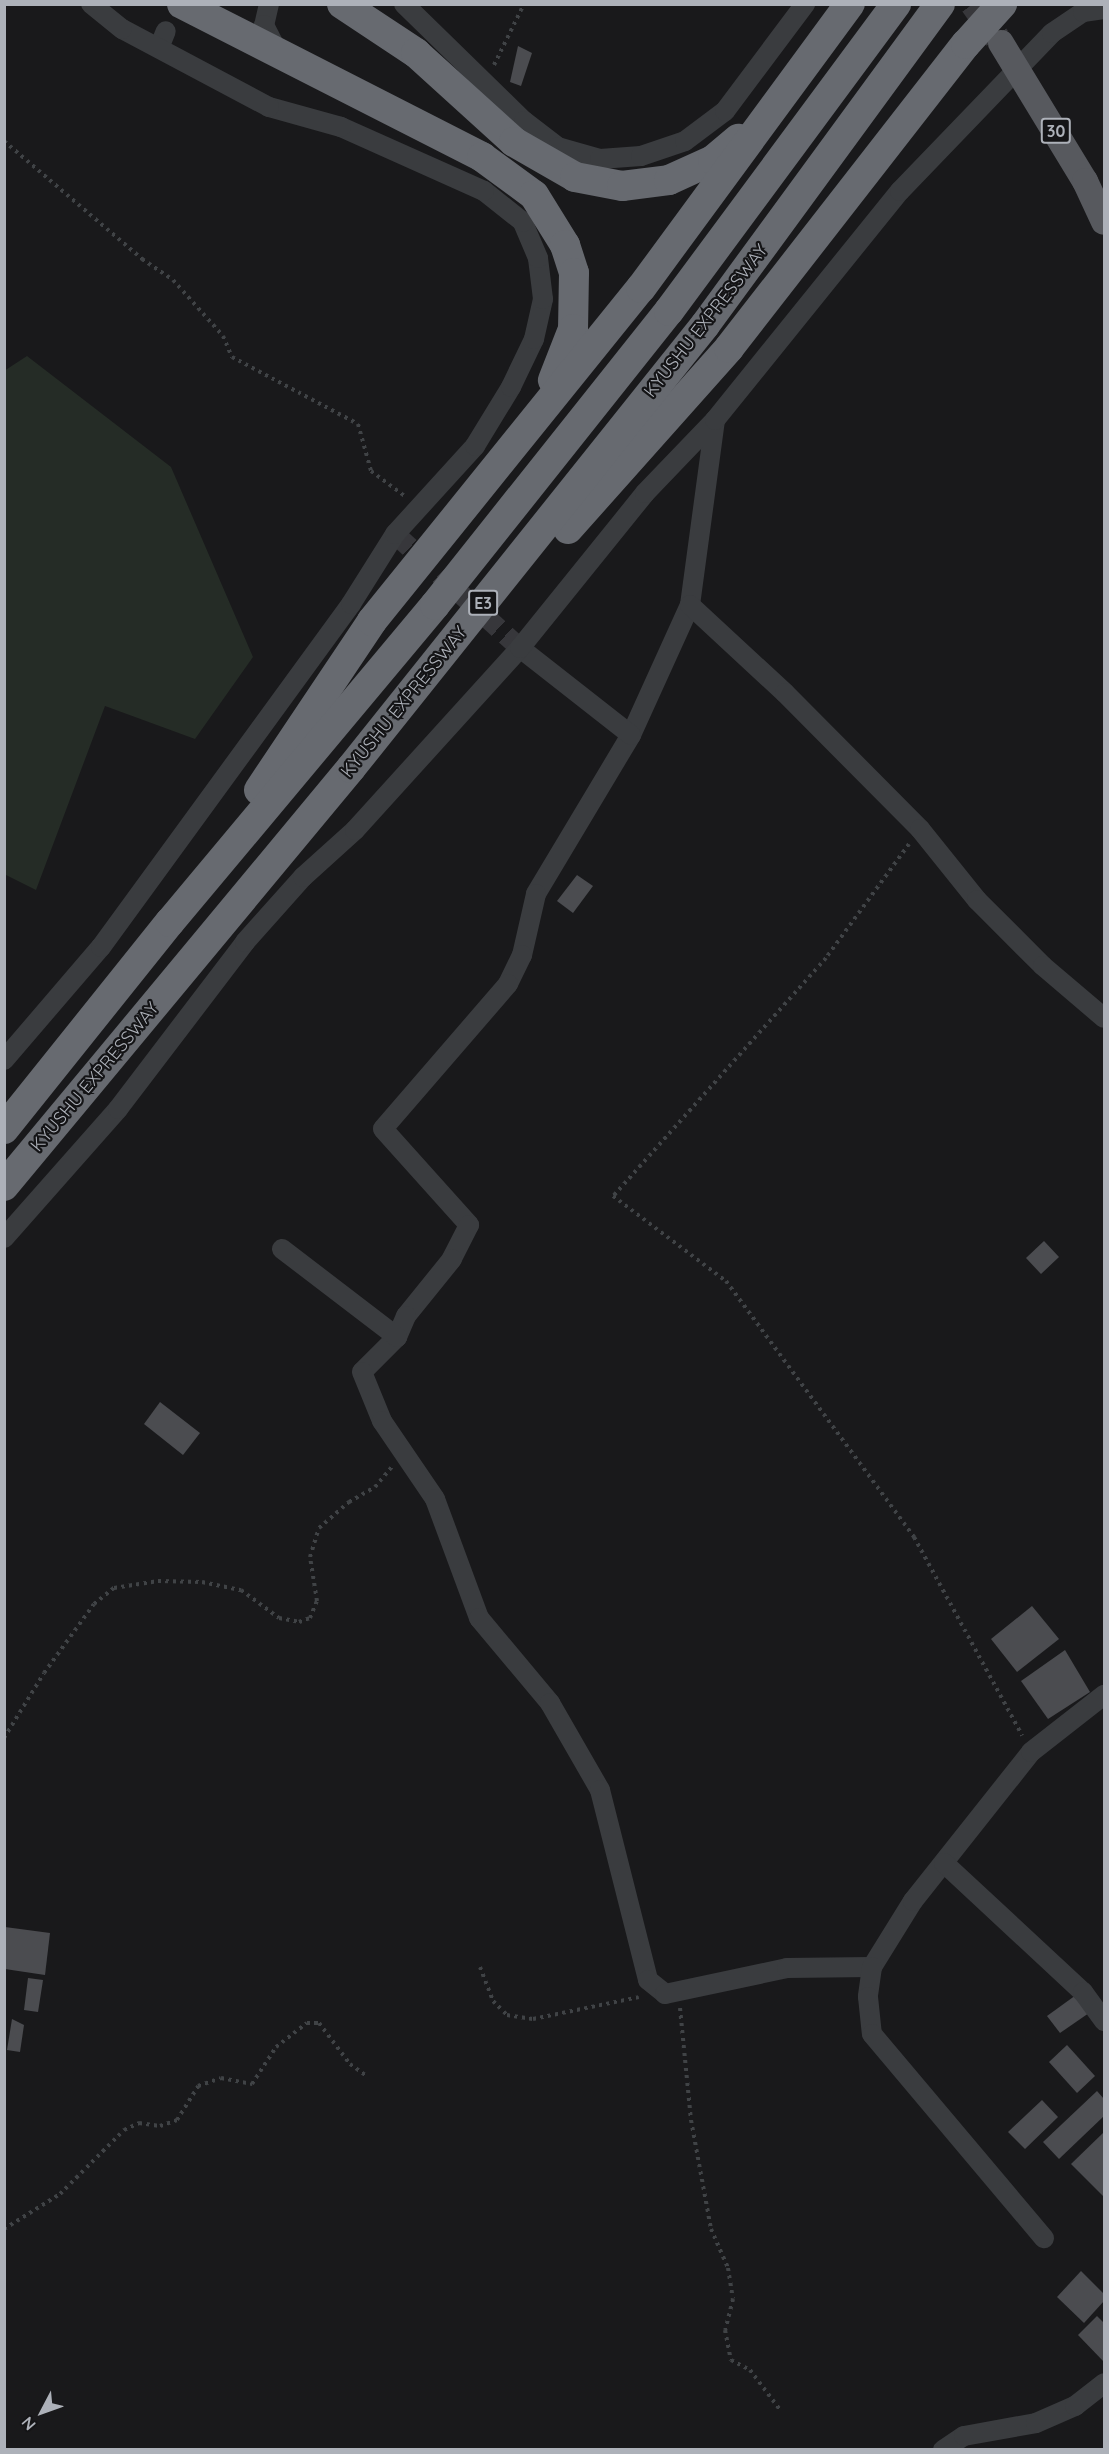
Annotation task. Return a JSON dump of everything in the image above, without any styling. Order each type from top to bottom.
[{"type":"highway","points":[[342,4],[416,53],[533,155],[575,177],[622,186],[669,180],[713,160],[737,140],[804,42],[849,4]]},
{"type":"highway","points":[[170,922],[372,621],[484,478],[641,288],[849,4]]},
{"type":"highway","name":"KYUSHU EXPRESSWAY","points":[[4,1129],[170,922],[435,605],[669,311],[896,4]]},
{"type":"highway","name":"KYUSHU EXPRESSWAY","points":[[4,1186],[351,768],[705,325],[940,4]]},
{"type":"highway","points":[[893,136],[980,4]]},
{"type":"highway","points":[[351,768],[425,696],[620,468],[729,348],[893,136],[1002,4]]},
{"type":"highway","points":[[184,5],[482,157],[513,177],[534,195],[566,245],[574,273],[576,299],[564,358],[550,384],[484,478]]},
{"type":"main road","name":"30","points":[[1001,43],[1019,67],[1104,222]]},
{"type":"street","points":[[4,1060],[101,947],[418,506],[475,446],[511,387],[534,339],[543,299],[538,258],[522,222],[484,191],[341,127],[269,107],[163,40],[122,29],[91,4]]},
{"type":"street","points":[[269,4],[264,25],[279,54]]},
{"type":"street","points":[[404,4],[524,121],[558,147],[600,159],[641,156],[685,141],[725,111],[805,4]]},
{"type":"street","points":[[4,1238],[118,1109],[245,942],[303,877],[355,830],[520,648],[645,493],[715,420],[900,191],[1052,33],[1083,12],[1104,9]]},
{"type":"street","points":[[715,420],[690,605],[631,735],[536,894],[522,955],[508,984],[383,1130],[469,1225],[452,1259],[406,1316],[398,1337],[362,1372],[382,1421],[435,1499],[479,1618],[550,1703],[600,1790],[648,1980],[665,1994],[787,1968],[872,1967]]},
{"type":"street","points":[[690,605],[785,693],[920,829],[977,900],[1043,966],[1104,1018]]},
{"type":"street","points":[[520,648],[631,735]]},
{"type":"street","points":[[282,1249],[398,1337]]},
{"type":"street","points":[[1044,2238],[872,2034],[868,1997],[872,1967],[913,1901],[1031,1752],[1104,1695]]},
{"type":"street","points":[[944,1863],[1083,1992],[1104,2021]]},
{"type":"street","points":[[943,2450],[964,2436],[1036,2423],[1075,2406],[1104,2383]]},
{"type":"path","points":[[485,81],[524,4]]},
{"type":"path","points":[[4,141],[142,259],[173,280],[223,336],[232,357],[357,424],[371,471],[418,506]]},
{"type":"path","points":[[920,829],[826,958],[613,1196],[726,1281],[914,1537],[1031,1752]]},
{"type":"path","points":[[4,1738],[44,1673],[87,1612],[114,1588],[158,1581],[202,1582],[241,1590],[279,1618],[299,1622],[310,1618],[317,1601],[310,1557],[319,1528],[350,1502],[375,1487],[404,1452]]},
{"type":"path","points":[[480,1966],[493,2001],[507,2015],[533,2019],[647,1995],[658,1988]]},
{"type":"path","points":[[678,1991],[691,2120],[711,2229],[728,2268],[734,2299],[725,2330],[731,2360],[750,2370],[781,2411]]},
{"type":"path","points":[[4,2229],[60,2194],[124,2130],[139,2123],[160,2126],[177,2120],[198,2086],[221,2078],[252,2084],[276,2047],[306,2023],[319,2024],[350,2064],[365,2075]]},
{"type":"shaded area","points":[[27,356],[171,467],[253,657],[195,739],[105,706],[36,890],[4,874],[4,371]]},
{"type":"building","points":[[518,46],[532,53],[521,86],[510,82]]},
{"type":"building","points":[[577,875],[593,886],[573,913],[557,901]]},
{"type":"building","points":[[1044,1241],[1059,1257],[1041,1274],[1026,1258]]},
{"type":"building","points":[[160,1402],[200,1433],[183,1455],[144,1424]]},
{"type":"building","points":[[1032,1606],[1059,1639],[1017,1672],[991,1639]]},
{"type":"building","points":[[1065,1650],[1090,1692],[1048,1719],[1021,1681]]},
{"type":"building","points":[[5,1927],[50,1933],[45,1975],[5,1969]]},
{"type":"building","points":[[28,1978],[43,1980],[38,2012],[24,2010]]},
{"type":"building","points":[[1076,1995],[1089,2013],[1060,2033],[1047,2016]]},
{"type":"building","points":[[12,2019],[24,2025],[20,2052],[7,2050]]},
{"type":"building","points":[[1067,2045],[1095,2076],[1077,2093],[1049,2062]]},
{"type":"building","points":[[1097,2091],[1104,2099],[1104,2116],[1059,2159],[1043,2142]]},
{"type":"building","points":[[1042,2100],[1058,2117],[1025,2149],[1008,2132]]},
{"type":"building","points":[[1104,2132],[1104,2195],[1103,2196],[1071,2164]]},
{"type":"building","points":[[1081,2271],[1104,2294],[1104,2301],[1084,2323],[1057,2297]]},
{"type":"building","points":[[1097,2316],[1104,2323],[1104,2362],[1078,2335]]},
{"type":"tunnel","points":[[973,4],[997,38]]},
{"type":"tunnel","points":[[395,534],[520,648]]}]
